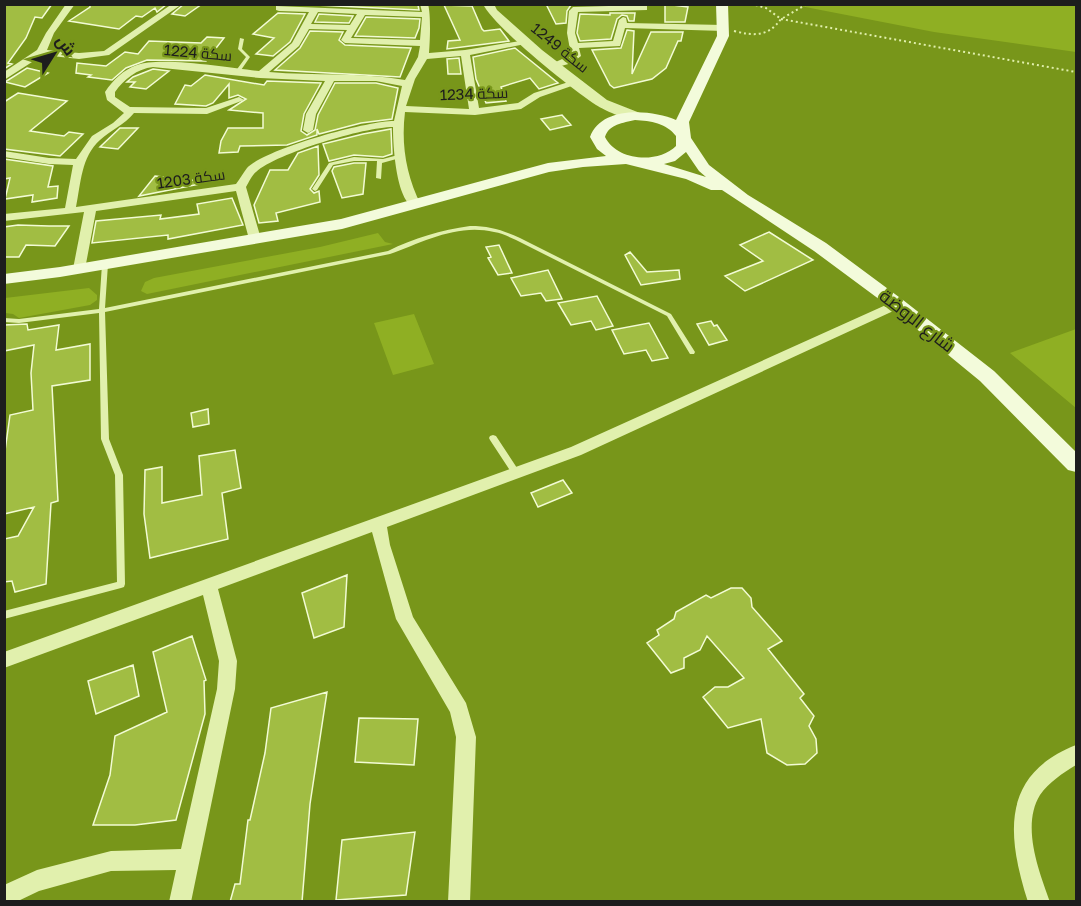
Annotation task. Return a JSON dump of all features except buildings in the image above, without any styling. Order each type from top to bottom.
[{"type":"main road","points":[[4,279],[79,269],[342,224],[548,168],[583,162],[652,162],[676,155],[683,148],[682,122],[720,44],[724,28],[722,4]]},
{"type":"main road","points":[[548,168],[573,154],[598,132],[621,118],[642,117],[672,110],[700,84]]},
{"type":"main road","points":[[642,117],[675,126],[684,137]]},
{"type":"main road","points":[[598,132],[597,143],[603,150],[631,161]]},
{"type":"main road","name":"شارع الروضة","points":[[684,137],[704,168],[742,198],[820,248],[897,304],[987,376],[1077,464]]},
{"type":"main road","name":"شارع الروضة","points":[[631,161],[691,176],[742,198]]},
{"type":"street","points":[[4,77],[40,52],[50,33],[71,4]]},
{"type":"street","points":[[40,52],[79,56],[106,53],[178,4]]},
{"type":"street","name":"سكة 1249","points":[[488,4],[492,12],[526,43],[582,87],[612,108],[642,117]]},
{"type":"street","points":[[279,8],[362,13],[425,10],[424,56],[408,84],[401,109],[398,157],[406,189],[416,205]]},
{"type":"street","points":[[554,65],[575,58],[571,33],[573,11],[576,9],[644,8]]},
{"type":"street","points":[[260,75],[296,44],[314,11]]},
{"type":"street","points":[[362,13],[345,40],[425,43]]},
{"type":"street","points":[[573,46],[614,45],[619,41],[622,22],[724,28]]},
{"type":"street","points":[[306,26],[353,28]]},
{"type":"street","points":[[424,56],[465,53],[526,43]]},
{"type":"street","points":[[465,53],[475,112]]},
{"type":"street","name":"سكة 1224","points":[[129,110],[110,98],[110,92],[119,81],[143,66],[153,64],[260,75],[375,78],[408,84]]},
{"type":"street","points":[[308,130],[311,114],[331,78]]},
{"type":"street","name":"سكة 1249","points":[[582,87],[596,111],[598,132]]},
{"type":"street","name":"سكة 1234","points":[[401,109],[475,112],[521,106],[537,95],[582,87]]},
{"type":"street","points":[[70,211],[79,162],[96,138],[117,125],[129,110],[207,111],[238,100]]},
{"type":"street","name":"سكة 1203","points":[[4,218],[240,188],[251,170],[267,160],[340,133],[382,124],[400,124]]},
{"type":"street","points":[[4,154],[49,161],[79,162]]},
{"type":"street","points":[[240,188],[255,239]]},
{"type":"street","points":[[79,269],[91,208]]},
{"type":"street","points":[[4,660],[576,451],[897,304]]},
{"type":"street","points":[[378,523],[382,545],[405,620],[455,701],[466,737],[459,902]]},
{"type":"street","points":[[180,902],[226,689],[228,661],[208,585]]},
{"type":"street","points":[[1039,902],[1021,838],[1022,820],[1034,789],[1045,775],[1077,754]]},
{"type":"street","points":[[4,896],[37,881],[111,861],[190,859]]},
{"type":"lane","points":[[237,72],[248,57],[240,49],[242,39]]},
{"type":"lane","points":[[315,189],[331,164],[354,159],[381,160],[398,157]]},
{"type":"lane","points":[[379,178],[377,164],[381,160]]},
{"type":"lane","points":[[4,320],[19,321],[102,311],[390,252],[409,242],[439,234],[486,229],[518,239],[669,315],[692,352]]},
{"type":"lane","points":[[4,615],[121,584],[119,475],[105,440],[102,311],[105,264]]},
{"type":"lane","points":[[493,438],[516,473]]},
{"type":"path","points":[[752,4],[766,8],[781,18],[1077,72]]},
{"type":"path","points":[[724,28],[747,34],[768,33],[774,31],[781,18],[807,4]]},
{"type":"green space","points":[[795,5],[1076,5],[1076,52],[934,32]]},
{"type":"green space","points":[[378,233],[385,242],[393,244],[147,294],[141,291],[145,282],[154,278],[320,247]]},
{"type":"green space","points":[[89,288],[97,295],[97,300],[90,305],[19,318],[5,313],[5,298]]},
{"type":"green space","points":[[414,314],[434,364],[393,375],[374,323]]},
{"type":"green space","points":[[1076,329],[1076,408],[1010,353]]}]
